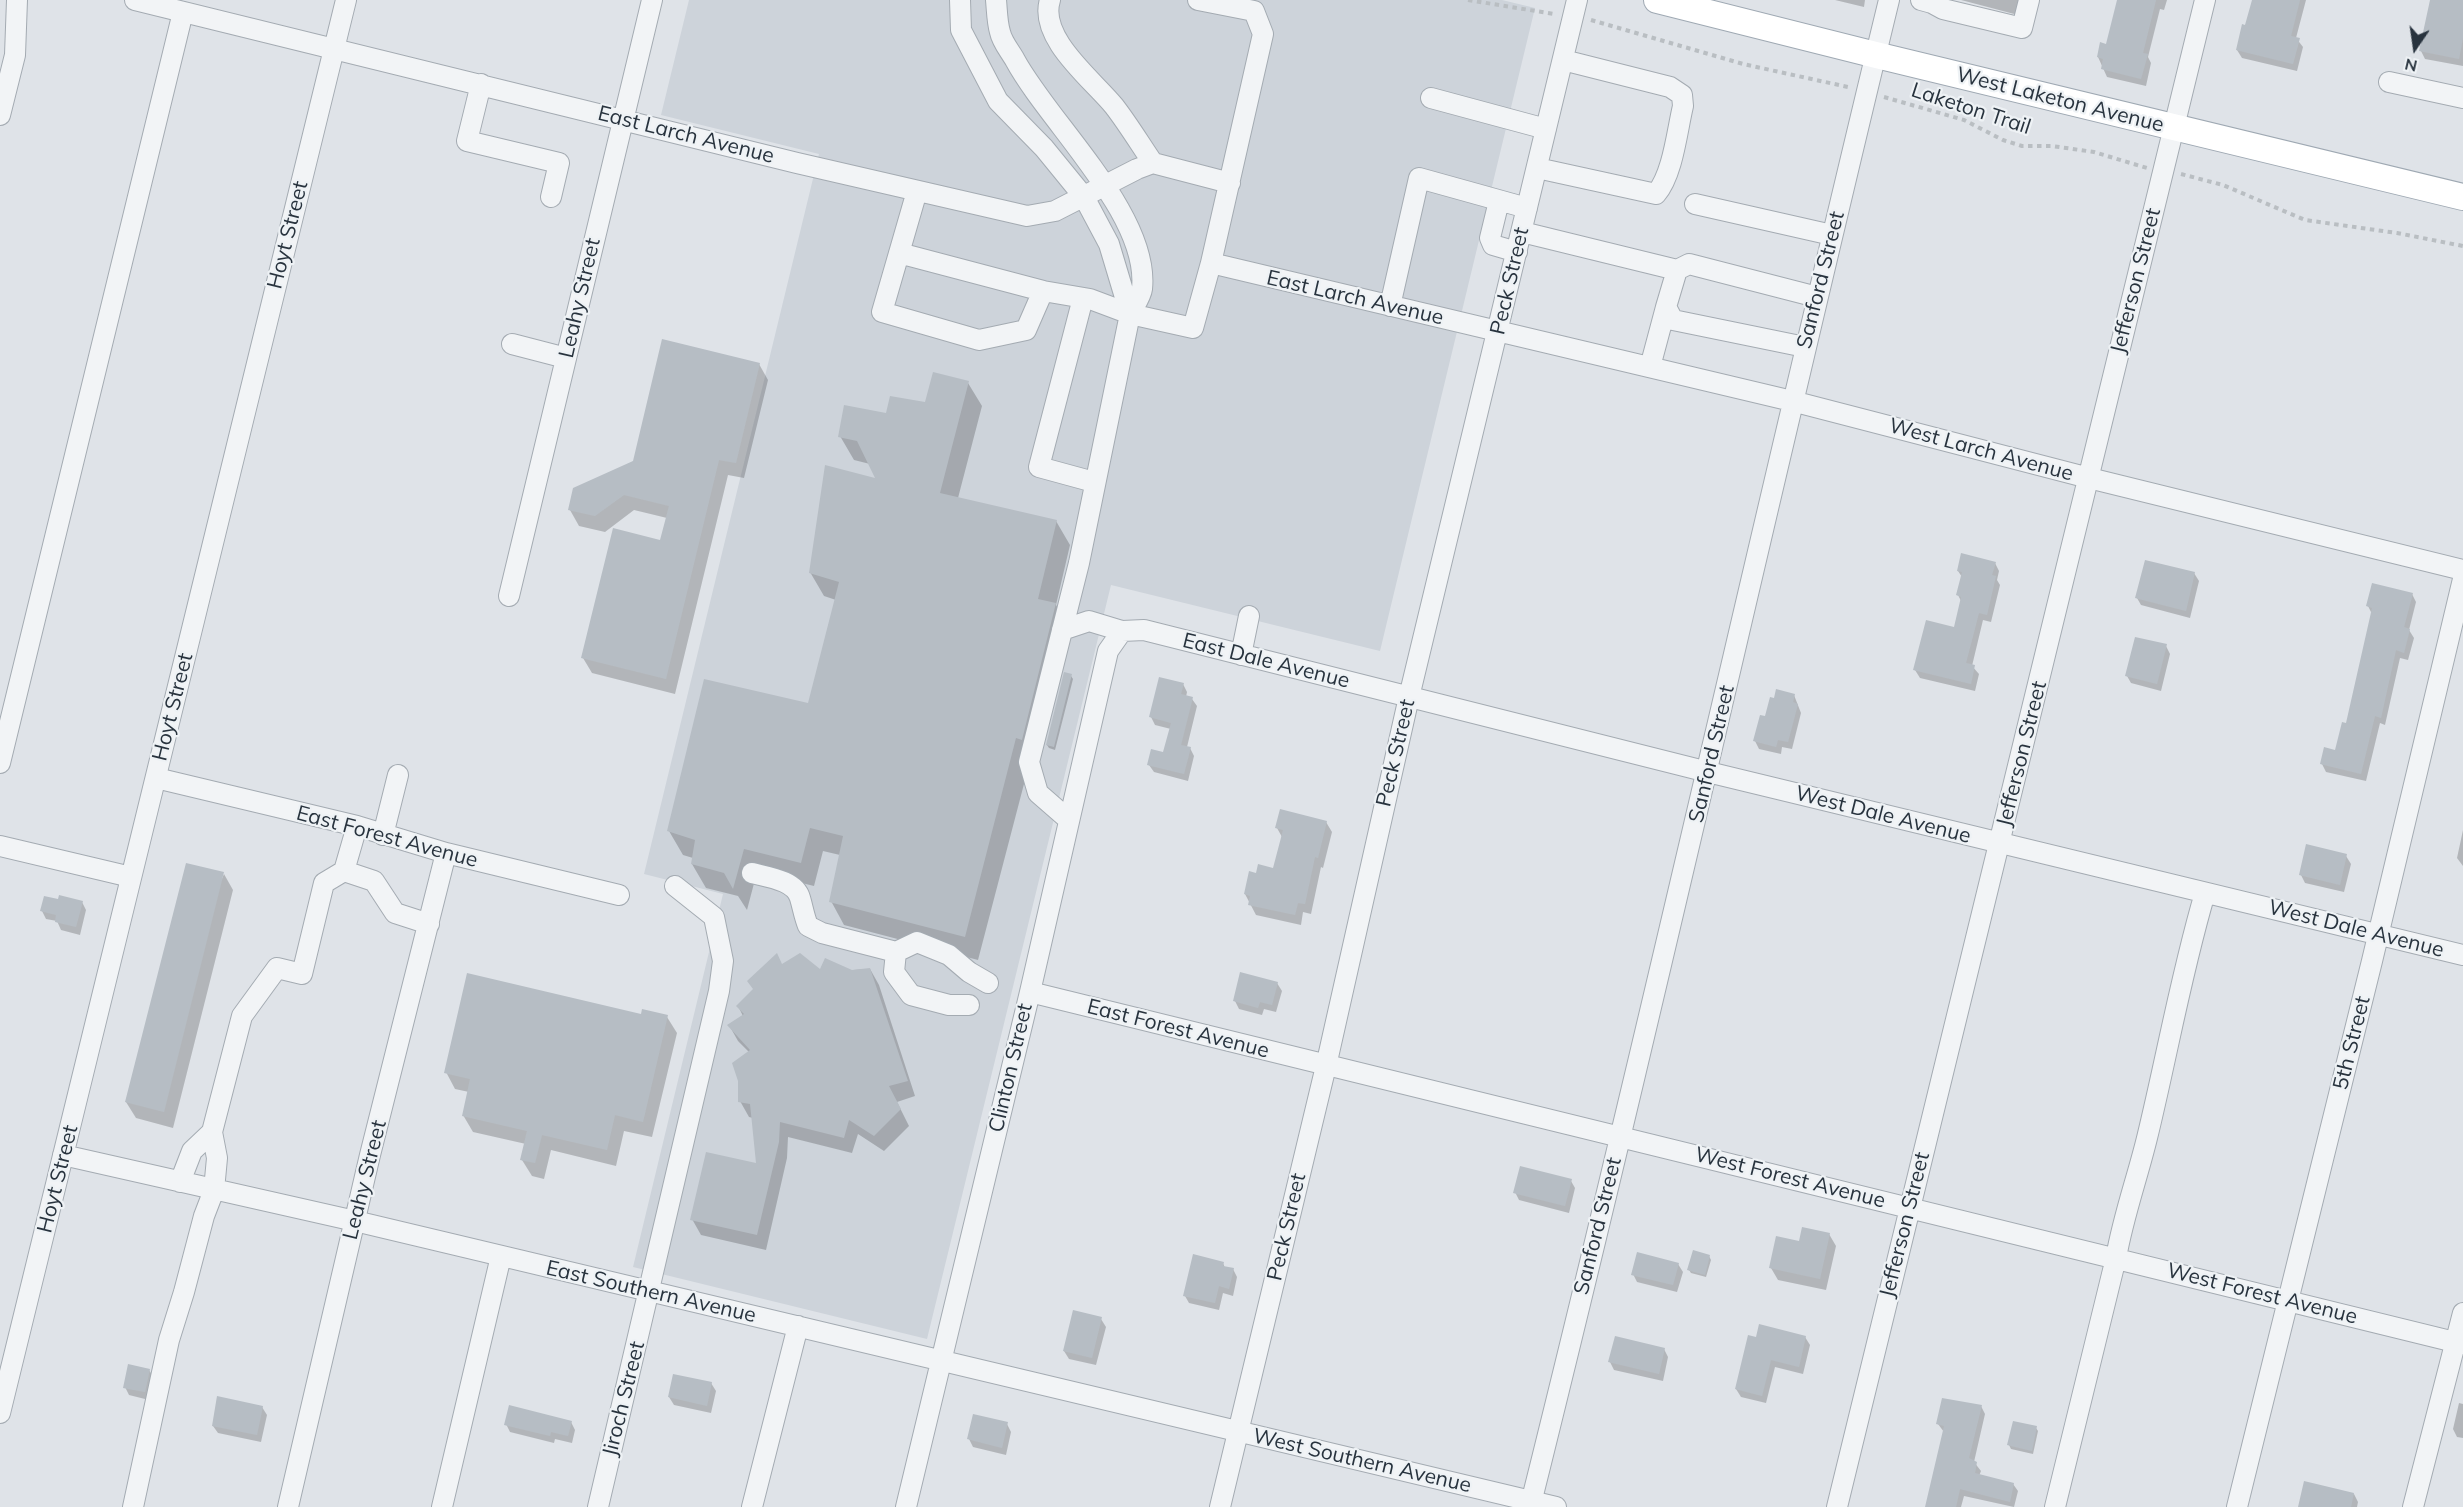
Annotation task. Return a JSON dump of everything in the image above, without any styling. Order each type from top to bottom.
[{"type":"main road","name":"West Laketon Avenue","points":[[1657,0],[2463,197]]},
{"type":"street","points":[[0,115],[15,55],[17,0]]},
{"type":"street","name":"East Larch Avenue","points":[[135,0],[1028,216],[1056,211],[1153,163]]},
{"type":"street","name":"Hoyt Street","points":[[0,1413],[346,0]]},
{"type":"street","name":"Leahy Street","points":[[509,596],[652,0]]},
{"type":"street","points":[[960,0],[961,30],[998,101],[1044,148],[1084,196],[1109,244],[1130,314]]},
{"type":"street","points":[[996,0],[1000,32],[1029,86],[1065,130],[1105,186],[1124,218],[1139,254],[1142,290],[1130,314],[1079,563],[1029,762],[1038,793],[1069,820]]},
{"type":"street","points":[[1050,0],[1047,9],[1055,35],[1078,70],[1113,105],[1153,163],[1230,183]]},
{"type":"street","points":[[899,253],[1043,291],[1083,298],[1130,314],[1193,328],[1211,263],[1263,34],[1254,11],[1198,0]]},
{"type":"street","name":"Sanford Street","points":[[1531,1504],[1708,772],[1792,400],[1889,0]]},
{"type":"street","points":[[1921,0],[1942,9],[2022,28],[2028,0]]},
{"type":"street","name":"Jefferson Street","points":[[1837,1507],[2205,0]]},
{"type":"street","name":"Peck Street","points":[[1220,1507],[1326,1066],[1409,697],[1575,9]]},
{"type":"street","points":[[0,763],[183,12]]},
{"type":"street","points":[[1537,168],[1656,194],[1663,185],[1668,171],[1683,106],[1682,95],[1671,87],[1563,60]]},
{"type":"street","points":[[2389,82],[2463,98]]},
{"type":"street","points":[[481,84],[467,141],[559,163],[550,196]]},
{"type":"street","points":[[1431,98],[1546,129]]},
{"type":"street","points":[[1390,306],[1419,178],[1527,208]]},
{"type":"street","points":[[917,191],[882,312],[979,340],[1026,330],[1043,291]]},
{"type":"street","points":[[1499,201],[1490,238],[1493,245],[1517,252]]},
{"type":"street","points":[[1695,204],[1832,235]]},
{"type":"street","points":[[1522,232],[1677,270],[1689,264],[1817,297]]},
{"type":"street","name":"East Larch Avenue","points":[[1211,263],[1498,332]]},
{"type":"street","points":[[1650,367],[1677,270]]},
{"type":"street","points":[[1083,298],[1039,467],[1094,482]]},
{"type":"street","points":[[1666,307],[1673,320],[1805,347]]},
{"type":"street","name":"West Larch Avenue","points":[[1498,332],[1792,400],[2089,478],[2463,570]]},
{"type":"street","points":[[512,344],[566,357]]},
{"type":"street","name":"5th Street","points":[[2237,1507],[2379,934],[2463,579]]},
{"type":"street","points":[[1241,655],[1249,616]]},
{"type":"street","name":"East Dale Avenue","points":[[1062,630],[1089,621],[1122,632],[1144,630],[1409,697]]},
{"type":"street","name":"Clinton Street","points":[[906,1507],[1030,992],[1108,651],[1122,632]]},
{"type":"street","name":"West Dale Avenue","points":[[1409,697],[2463,955]]},
{"type":"street","points":[[383,835],[398,775]]},
{"type":"street","name":"East Forest Avenue","points":[[156,778],[357,826],[446,853],[619,895]]},
{"type":"street","points":[[133,1507],[169,1340],[204,1216],[214,1190],[218,1158],[212,1131],[242,1016],[277,968],[302,974],[324,883],[344,871],[357,826]]},
{"type":"street","points":[[0,846],[131,877]]},
{"type":"street","name":"Leahy Street","points":[[288,1507],[355,1221],[446,853]]},
{"type":"street","points":[[344,871],[374,881],[395,913],[429,924]]},
{"type":"street","points":[[752,873],[788,883],[800,896],[802,912],[808,926],[822,933],[896,952],[917,942],[949,955],[969,972],[988,983]]},
{"type":"street","name":"Jiroch Street","points":[[598,1507],[719,991],[723,961],[714,917],[675,886]]},
{"type":"street","points":[[2055,1507],[2116,1258],[2120,1233],[2147,1139],[2171,1024],[2205,893]]},
{"type":"street","points":[[896,952],[894,972],[911,995],[949,1005],[969,1005]]},
{"type":"street","name":"East Forest Avenue","points":[[1030,992],[1326,1066]]},
{"type":"street","name":"West Forest Avenue","points":[[1326,1066],[2459,1343]]},
{"type":"street","points":[[180,1182],[192,1151],[212,1131]]},
{"type":"street","name":"East Southern Avenue","points":[[63,1155],[355,1221],[1238,1431]]},
{"type":"street","points":[[442,1507],[501,1256]]},
{"type":"street","points":[[2413,1507],[2459,1343],[2463,1313]]},
{"type":"street","points":[[752,1507],[798,1326]]},
{"type":"street","name":"West Southern Avenue","points":[[1238,1431],[1531,1504],[1556,1507]]},
{"type":"path","name":"Laketon Trail","points":[[1468,0],[1575,9],[1591,20],[1743,64],[1867,92],[1964,120],[2003,140],[2022,146],[2052,146],[2094,152],[2138,167],[2163,170],[2223,185],[2305,220],[2390,232],[2463,246]]},
{"type":"shaded area","points":[[689,0],[1502,0],[1535,8],[1380,651],[1111,585],[927,1339],[633,1267],[723,894],[644,874],[819,154],[661,115]]},
{"type":"building","points":[[2117,0],[2156,0],[2143,53],[2148,54],[2141,79],[2101,69],[2103,59],[2097,57],[2100,42],[2106,44]]},
{"type":"building","points":[[2252,0],[2300,0],[2291,36],[2300,38],[2293,64],[2236,50],[2242,24],[2245,25]]},
{"type":"building","points":[[2430,0],[2463,0],[2463,38],[2459,59],[2419,51]]},
{"type":"building","points":[[662,339],[760,363],[736,463],[719,460],[666,679],[581,658],[613,528],[660,540],[669,506],[624,495],[595,516],[568,510],[573,488],[633,461]]},
{"type":"building","points":[[933,372],[969,381],[940,493],[1057,520],[1038,599],[1056,603],[1022,740],[1016,738],[965,937],[829,902],[843,836],[810,828],[801,863],[744,849],[733,889],[724,873],[691,864],[695,840],[667,831],[704,679],[808,703],[839,582],[809,573],[825,465],[875,478],[857,441],[838,437],[844,405],[886,413],[890,396],[925,402]]},
{"type":"building","points":[[1961,553],[1996,562],[1992,575],[1996,576],[1987,615],[1979,613],[1966,663],[1975,665],[1971,684],[1913,670],[1926,620],[1954,627],[1961,597],[1956,595],[1962,572],[1957,571]]},
{"type":"building","points":[[2145,560],[2195,572],[2186,611],[2135,598]]},
{"type":"building","points":[[2372,583],[2413,593],[2404,627],[2410,629],[2404,653],[2396,650],[2381,718],[2375,716],[2361,774],[2320,764],[2324,747],[2335,750],[2342,722],[2346,723],[2372,608],[2366,606]]},
{"type":"building","points":[[2135,637],[2167,644],[2157,684],[2125,676]]},
{"type":"building","points":[[1064,672],[1072,674],[1054,747],[1046,745]]},
{"type":"building","points":[[1159,677],[1184,683],[1181,694],[1193,697],[1181,745],[1191,747],[1184,774],[1147,765],[1151,749],[1163,752],[1171,723],[1149,717]]},
{"type":"building","points":[[1776,689],[1795,694],[1793,702],[1798,704],[1788,742],[1778,740],[1776,747],[1753,741],[1760,715],[1765,716],[1770,697],[1774,698]]},
{"type":"building","points":[[1280,809],[1327,821],[1318,858],[1315,857],[1305,904],[1298,903],[1295,915],[1248,905],[1250,896],[1244,894],[1249,871],[1256,873],[1258,864],[1273,868],[1283,830],[1275,828]]},
{"type":"building","points":[[2306,844],[2347,854],[2340,885],[2299,875]]},
{"type":"building","points":[[186,863],[224,872],[164,1112],[125,1102]]},
{"type":"building","points":[[59,895],[83,901],[76,927],[55,922],[56,915],[40,911],[44,896],[58,899]]},
{"type":"building","points":[[777,953],[782,964],[800,953],[820,969],[825,958],[852,970],[870,968],[908,1081],[889,1086],[901,1109],[874,1136],[849,1120],[844,1138],[780,1122],[779,1142],[757,1235],[690,1220],[706,1152],[756,1163],[750,1104],[738,1102],[738,1081],[732,1063],[750,1050],[727,1025],[744,1014],[736,1006],[753,989],[747,981]]},
{"type":"building","points":[[1240,972],[1278,982],[1272,1005],[1260,1002],[1258,1008],[1233,1001]]},
{"type":"building","points":[[467,973],[641,1014],[642,1009],[668,1015],[643,1122],[615,1115],[607,1150],[542,1135],[535,1163],[520,1160],[527,1131],[462,1116],[470,1079],[444,1073]]},
{"type":"building","points":[[1520,1166],[1572,1179],[1565,1206],[1513,1193]]},
{"type":"building","points":[[1802,1227],[1830,1233],[1820,1279],[1769,1268],[1776,1236],[1799,1241]]},
{"type":"building","points":[[1693,1250],[1710,1255],[1705,1275],[1687,1270]]},
{"type":"building","points":[[1637,1252],[1679,1263],[1673,1285],[1631,1275]]},
{"type":"building","points":[[1193,1254],[1224,1262],[1223,1266],[1234,1268],[1229,1289],[1219,1286],[1215,1303],[1183,1296]]},
{"type":"building","points":[[1073,1310],[1102,1317],[1092,1358],[1063,1351]]},
{"type":"building","points":[[1759,1324],[1806,1336],[1799,1367],[1771,1360],[1762,1396],[1735,1389],[1748,1335],[1756,1337]]},
{"type":"building","points":[[1615,1336],[1665,1348],[1659,1374],[1608,1362]]},
{"type":"building","points":[[128,1364],[150,1369],[145,1392],[123,1388]]},
{"type":"building","points":[[673,1374],[712,1382],[707,1406],[668,1397]]},
{"type":"building","points":[[217,1396],[263,1406],[257,1435],[212,1426]]},
{"type":"building","points":[[1942,1398],[1982,1405],[1969,1458],[1977,1462],[1975,1473],[2014,1483],[2010,1502],[1960,1489],[1956,1507],[1925,1507],[1944,1426],[1936,1424]]},
{"type":"building","points":[[509,1405],[572,1421],[568,1436],[551,1432],[550,1436],[504,1425]]},
{"type":"building","points":[[973,1414],[1008,1422],[1002,1448],[967,1439]]},
{"type":"building","points":[[2013,1421],[2037,1426],[2032,1451],[2007,1445]]},
{"type":"building","points":[[2304,1481],[2354,1493],[2351,1507],[2298,1507]]}]
